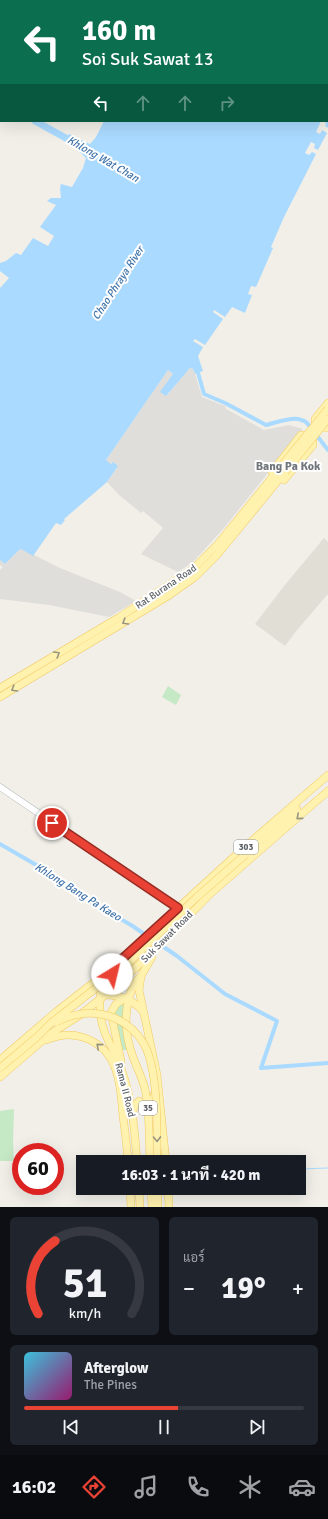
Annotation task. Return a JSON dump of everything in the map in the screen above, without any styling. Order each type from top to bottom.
[{"type":"main road","points":[[328,403],[315,421],[326,428],[328,427]]},
{"type":"main road","name":"Rat Burana Road","points":[[0,697],[168,596],[191,580],[217,555],[274,486],[282,471],[328,409]]},
{"type":"main road","name":"Rat Burana Road","points":[[0,688],[118,618],[193,569],[218,544],[261,491],[282,471],[328,419]]},
{"type":"main road","points":[[261,491],[273,470],[301,435],[303,434],[313,441],[312,445],[281,484],[274,486]]},
{"type":"main road","name":"Suk Sawat Road","points":[[0,1060],[81,992],[111,969],[328,775]]},
{"type":"main road","name":"303","points":[[37,1040],[51,1023],[127,964],[198,897],[328,779]]},
{"type":"main road","name":"Suk Sawat Road","points":[[0,1077],[25,1055],[37,1040],[85,1011],[124,980],[212,893],[328,791]]},
{"type":"main road","name":"Rama II Road","points":[[150,1155],[148,1108],[141,1075],[133,1057],[126,1027],[127,999],[134,984],[141,976],[158,946]]},
{"type":"main road","points":[[111,969],[113,977],[124,980]]},
{"type":"main road","name":"Rama II Road","points":[[104,974],[99,1012],[102,1026],[122,1071],[132,1113],[136,1155]]},
{"type":"main road","name":"Rama II Road","points":[[141,976],[139,990],[158,1082],[165,1155]]},
{"type":"main road","points":[[81,992],[127,999],[133,1001],[143,1011]]},
{"type":"main road","points":[[74,998],[84,1003],[85,1011]]},
{"type":"main road","points":[[122,1071],[121,1058],[111,1013],[116,1004],[127,999]]},
{"type":"main road","points":[[0,1068],[37,1040],[56,1022],[68,1016],[86,1013],[105,1014],[115,1018],[127,1025],[136,1033],[144,1044],[147,1052],[152,1074],[156,1108],[157,1155]]},
{"type":"main road","name":"Rama II Road","points":[[37,1040],[58,1036],[79,1036],[96,1042],[106,1051],[116,1068],[122,1091],[127,1155]]},
{"type":"main road","points":[[121,1058],[124,1054],[128,1054],[133,1057]]},
{"type":"main road","points":[[111,1058],[122,1071]]},
{"type":"main road","points":[[132,1113],[137,1102],[141,1101],[148,1108],[153,1099],[158,1082]]},
{"type":"main road","points":[[148,1122],[158,1106],[160,1096]]},
{"type":"main road","points":[[130,1195],[131,1207]]},
{"type":"main road","points":[[139,1195],[140,1207]]},
{"type":"main road","points":[[151,1195],[152,1207]]},
{"type":"main road","points":[[158,1195],[158,1207]]},
{"type":"main road","points":[[168,1195],[168,1207]]},
{"type":"street","points":[[0,787],[178,908]]},
{"type":"shaded area","points":[[190,368],[193,369],[202,397],[225,406],[226,409],[264,430],[289,425],[303,429],[224,528],[193,562],[178,572],[141,554],[163,528],[143,511],[141,513],[119,495],[107,482],[118,466],[112,462],[111,464],[106,460],[168,370],[173,374],[166,396]]},
{"type":"shaded area","points":[[324,538],[328,542],[328,594],[285,646],[255,624]]},
{"type":"shaded area","points":[[22,549],[60,568],[120,592],[136,601],[109,617],[49,605],[0,599],[0,570],[3,567],[0,565],[0,560],[5,564]]},
{"type":"green space","points":[[168,686],[181,695],[176,705],[162,697]]},
{"type":"green space","points":[[124,1004],[128,1050],[122,1050],[113,1015],[119,1005]]},
{"type":"green space","points":[[14,1109],[12,1161],[0,1161],[0,1111]]},
{"type":"water","name":"Chao Phraya River","points":[[104,122],[321,122],[316,132],[320,134],[322,130],[327,133],[318,150],[314,148],[315,144],[311,142],[305,153],[309,155],[312,152],[316,154],[284,217],[271,247],[273,248],[256,287],[251,286],[248,294],[252,295],[245,313],[232,307],[225,317],[214,310],[213,312],[223,319],[205,345],[195,339],[193,341],[203,347],[198,356],[203,371],[195,374],[193,369],[190,368],[166,396],[160,392],[173,374],[168,370],[106,460],[111,464],[113,462],[118,466],[107,482],[64,519],[65,520],[61,525],[56,523],[33,556],[21,549],[5,564],[0,560],[0,288],[9,278],[0,271],[0,263],[6,261],[16,253],[21,255],[33,238],[48,246],[54,236],[40,227],[56,205],[47,201],[51,198],[61,198],[61,184],[72,187],[83,168],[86,158],[66,139],[69,134],[90,144],[96,137]]},
{"type":"water","points":[[324,122],[328,122],[328,128],[325,126],[326,123]]},
{"type":"waterway","name":"Khlong Wat Chan","points":[[37,122],[73,142]]},
{"type":"waterway","points":[[197,369],[204,394],[225,403],[266,425],[293,419],[303,420],[328,450]]},
{"type":"waterway","name":"Khlong Bang Pa Kaeo","points":[[0,844],[38,866],[72,891],[131,925],[177,956],[225,994],[277,1021],[261,1068],[328,1063]]},
{"type":"waterway","points":[[306,1169],[328,1168]]},
{"type":"district","name":"Bang Pa Kok","points":[[288,466]]},
{"type":"route","points":[[52,823],[178,908],[111,969],[112,974]]}]
